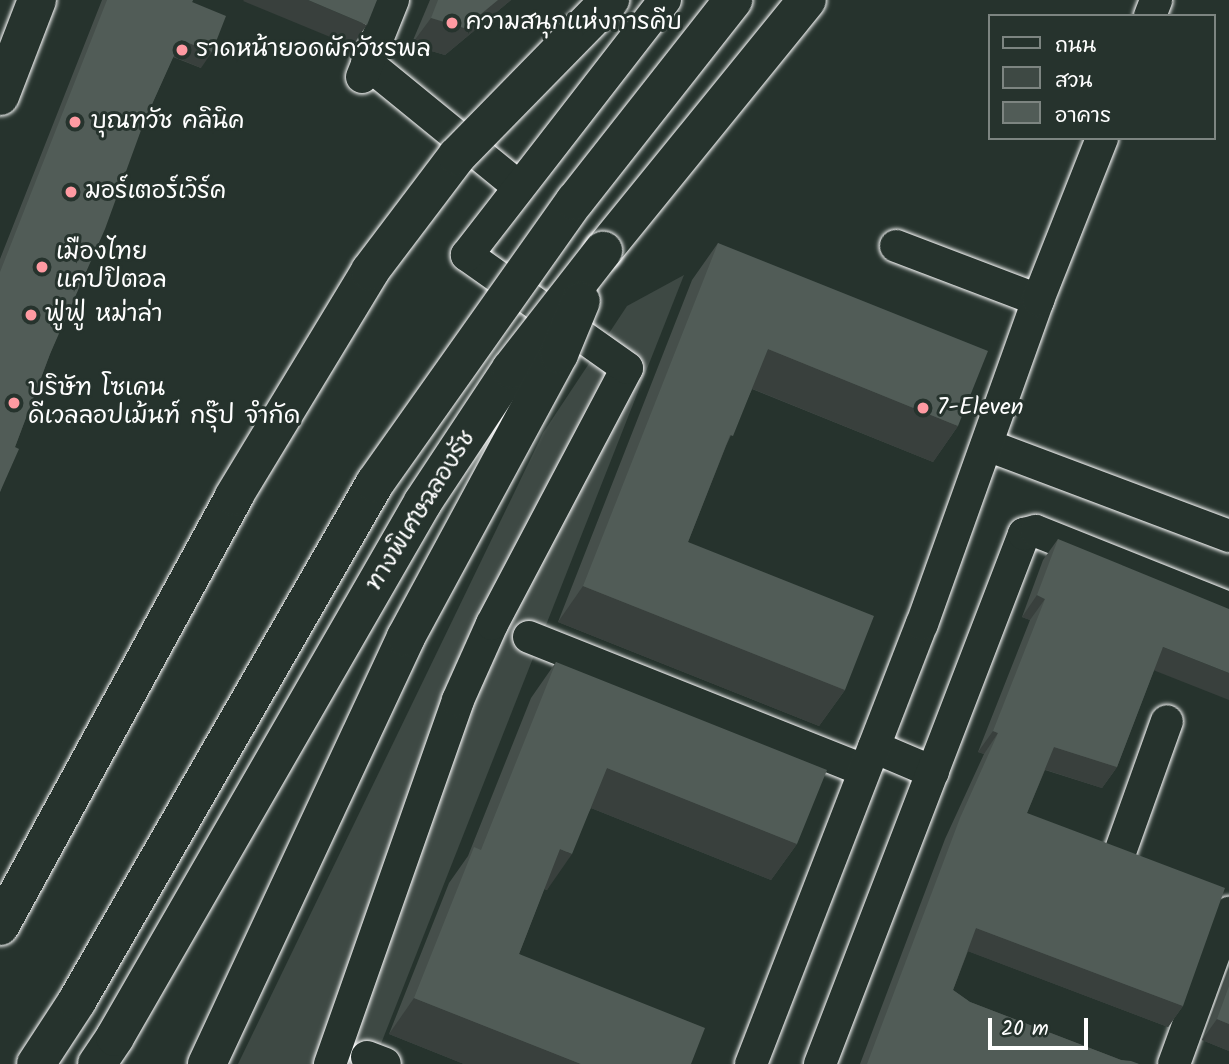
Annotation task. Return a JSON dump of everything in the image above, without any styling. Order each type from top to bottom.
[{"type":"main road","points":[[0,96],[37,0]]},
{"type":"main road","points":[[0,926],[234,496],[370,271],[457,156],[610,0]]},
{"type":"main road","name":"ทางพิเศษฉลองรัช","points":[[36,1064],[77,1001],[375,483],[576,201],[733,0]]},
{"type":"main road","name":"ทางพิเศษฉลองรัช","points":[[97,1064],[423,502],[511,369],[807,0]]},
{"type":"main road","points":[[207,1064],[406,637],[559,354],[603,251]]},
{"type":"street","points":[[393,0],[365,70],[519,187]]},
{"type":"street","points":[[330,1064],[458,700],[492,624],[627,368],[467,255],[664,0]]},
{"type":"street","points":[[751,1064],[987,445],[1038,300],[1101,140]]},
{"type":"street","points":[[896,246],[1038,300]]},
{"type":"street","points":[[987,445],[1229,536]]},
{"type":"street","points":[[820,1064],[1024,534],[1036,531],[1229,608]]},
{"type":"street","points":[[529,637],[869,759],[933,772]]},
{"type":"street","points":[[1120,855],[1167,721]]},
{"type":"street","points":[[1174,1064],[1229,913]]},
{"type":"green space","points":[[684,275],[373,1064],[238,1064],[543,433],[627,306]]},
{"type":"building","points":[[107,0],[193,0],[192,2],[226,16],[212,52],[181,40],[144,122],[105,229],[50,354],[15,447],[19,449],[0,492],[0,272]]},
{"type":"building","points":[[308,0],[377,0],[367,25]]},
{"type":"building","points":[[438,0],[498,0],[464,28],[431,18]]},
{"type":"building","points":[[718,243],[988,351],[958,426],[768,349],[733,436],[730,435],[688,542],[874,616],[845,690],[583,586]]},
{"type":"building","points":[[1058,539],[1229,609],[1229,673],[1163,647],[1117,767],[1054,747],[1027,813],[1225,888],[1183,1006],[976,928],[953,990],[970,1002],[1121,1060],[1139,1064],[867,1064],[960,818],[998,733],[993,731],[1045,599],[1037,595]]},
{"type":"building","points":[[556,662],[827,770],[797,844],[607,768],[572,854],[560,849],[519,954],[705,1028],[691,1064],[581,1064],[414,998],[474,847],[481,850]]},
{"type":"building","points":[[1229,986],[1229,1024],[1217,1019]]},
{"type":"place","name":"ความสนุกแห่งการคีบ","points":[[452,23]]},
{"type":"place","name":"ราดหน้ายอดผักวัชรพล","points":[[182,50]]},
{"type":"place","name":"บุณทวัช คลินิค","points":[[75,122]]},
{"type":"place","name":"มอร์เตอร์เวิร์ค","points":[[71,192]]},
{"type":"place","name":"เมืองไทย แคปปิตอล","points":[[42,267]]},
{"type":"place","name":"ฟู่ฟู่ หม่าล่า","points":[[31,315]]},
{"type":"place","name":"บริษัท โซเคน ดีเวลลอปเม้นท์ กรุ๊ป จำกัด","points":[[14,403]]},
{"type":"place","name":"7-Eleven","points":[[923,408]]}]
